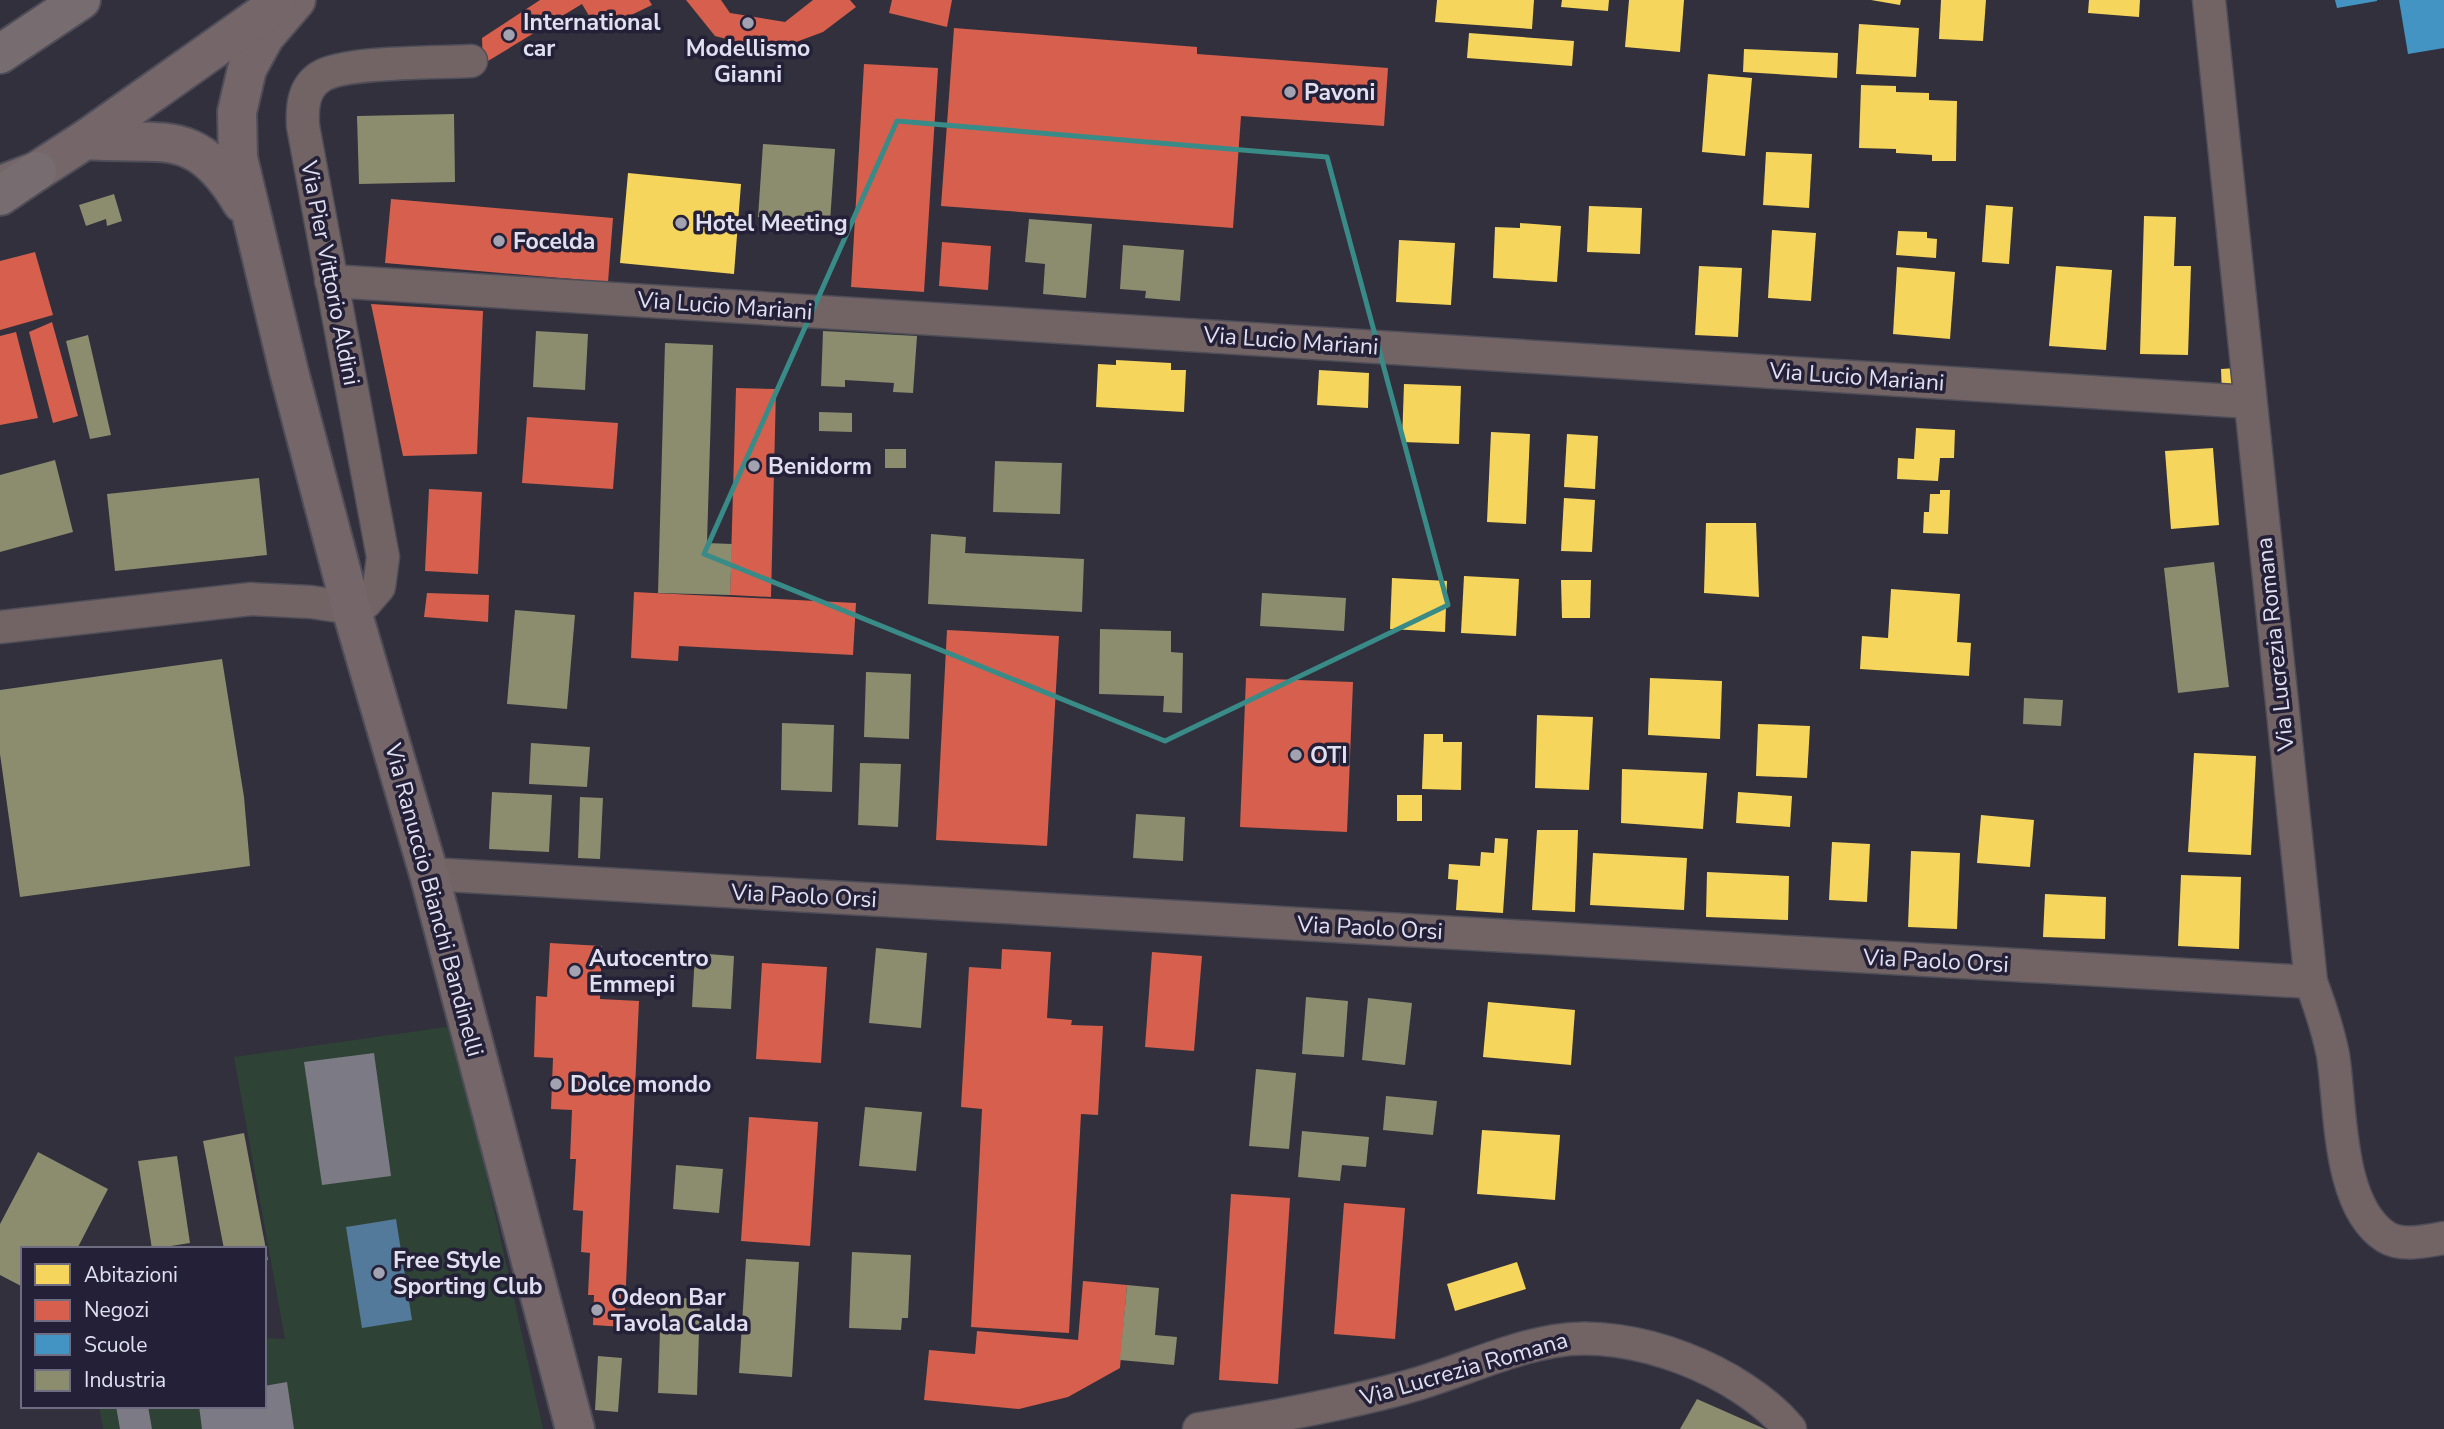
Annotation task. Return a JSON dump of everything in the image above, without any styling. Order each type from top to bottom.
[{"type":"highway","points":[[0,54],[81,0]]},
{"type":"highway","points":[[0,196],[37,171]]},
{"type":"street","points":[[0,185],[37,171],[85,141],[284,0]]},
{"type":"street","name":"Via Ranuccio Bianchi Bandinelli","points":[[296,0],[258,46],[240,97],[235,136],[251,217],[289,372],[351,608],[429,874],[575,1429]]},
{"type":"street","name":"Via Lucrezia Romana","points":[[2209,0],[2311,982],[2329,1036],[2348,1175],[2356,1199],[2371,1223],[2388,1238],[2432,1240]]},
{"type":"street","name":"Via Pier Vittorio Aldini","points":[[351,608],[365,603],[379,587],[383,557],[303,126],[307,92],[321,76],[341,69],[471,61]]},
{"type":"street","points":[[85,141],[160,142],[190,147],[203,154],[222,172],[251,217]]},
{"type":"street","name":"Via Lucio Mariani","points":[[331,281],[2250,402]]},
{"type":"street","points":[[0,626],[251,599],[311,602],[351,608]]},
{"type":"street","name":"Via Paolo Orsi","points":[[429,874],[2311,982]]},
{"type":"street","name":"Via Lucrezia Romana","points":[[1199,1429],[1359,1399],[1444,1376],[1551,1341],[1586,1337],[1625,1341],[1707,1369],[1752,1395],[1790,1429]]},
{"type":"highlighted area","points":[[897,121],[1327,157],[1448,605],[1165,741],[704,554]]},
{"type":"green space","points":[[453,1026],[543,1429],[103,1429],[99,1408],[266,1408],[266,1338],[285,1339],[234,1057]]},
{"type":"water","name":"Free Style Sporting Club","points":[[396,1219],[412,1320],[362,1328],[346,1227]]},
{"type":"building: Abitazioni","points":[[1437,0],[1534,0],[1532,29],[1435,22]]},
{"type":"building: Abitazioni","points":[[1562,0],[1609,0],[1608,11],[1561,7]]},
{"type":"building: Abitazioni","points":[[1629,0],[1684,0],[1680,52],[1625,47]]},
{"type":"building: Abitazioni","points":[[1871,0],[1901,0],[1900,5]]},
{"type":"building: Abitazioni","points":[[1941,0],[1986,0],[1983,41],[1939,39]]},
{"type":"building: Abitazioni","points":[[2089,0],[2140,0],[2139,17],[2088,13]]},
{"type":"building: Abitazioni","points":[[1859,24],[1919,28],[1916,77],[1856,74]]},
{"type":"building: Abitazioni","points":[[1469,33],[1574,41],[1572,66],[1467,58]]},
{"type":"building: Abitazioni","points":[[1744,49],[1838,53],[1837,78],[1743,72]]},
{"type":"building: Abitazioni","points":[[1708,74],[1752,78],[1745,156],[1702,152]]},
{"type":"building: Abitazioni","points":[[1861,85],[1896,86],[1896,92],[1929,93],[1929,100],[1957,101],[1956,161],[1932,161],[1932,155],[1896,153],[1896,149],[1859,148]]},
{"type":"building: Abitazioni","points":[[1766,152],[1812,154],[1809,208],[1763,205]]},
{"type":"building: Abitazioni","name":"Hotel Meeting","points":[[628,173],[741,184],[734,274],[620,263]]},
{"type":"building: Abitazioni","points":[[1986,205],[2013,207],[2009,264],[1982,262]]},
{"type":"building: Abitazioni","points":[[1589,206],[1642,208],[1640,254],[1587,252]]},
{"type":"building: Abitazioni","points":[[2144,216],[2176,217],[2174,266],[2191,266],[2188,355],[2140,354]]},
{"type":"building: Abitazioni","points":[[1520,223],[1561,226],[1557,282],[1493,278],[1495,227],[1520,228]]},
{"type":"building: Abitazioni","points":[[1772,230],[1816,233],[1811,301],[1768,298]]},
{"type":"building: Abitazioni","points":[[1898,231],[1927,232],[1927,238],[1937,239],[1936,258],[1896,255]]},
{"type":"building: Abitazioni","points":[[1399,240],[1455,243],[1451,305],[1396,302]]},
{"type":"building: Abitazioni","points":[[1699,266],[1742,268],[1738,337],[1695,335]]},
{"type":"building: Abitazioni","points":[[2056,266],[2112,270],[2106,350],[2049,346]]},
{"type":"building: Abitazioni","points":[[1897,267],[1955,272],[1950,339],[1893,334]]},
{"type":"building: Abitazioni","points":[[1116,360],[1171,363],[1171,370],[1186,370],[1184,412],[1096,407],[1098,364],[1116,365]]},
{"type":"building: Abitazioni","points":[[2237,368],[2238,393],[2222,394],[2221,369]]},
{"type":"building: Abitazioni","points":[[1319,370],[1369,373],[1368,408],[1317,405]]},
{"type":"building: Abitazioni","points":[[1404,384],[1461,386],[1459,444],[1402,442]]},
{"type":"building: Abitazioni","points":[[1916,428],[1955,430],[1954,458],[1940,458],[1938,481],[1897,479],[1898,458],[1914,459]]},
{"type":"building: Abitazioni","points":[[1491,432],[1530,434],[1526,524],[1487,522]]},
{"type":"building: Abitazioni","points":[[1567,434],[1598,436],[1595,489],[1564,487]]},
{"type":"building: Abitazioni","points":[[2213,448],[2219,525],[2171,529],[2165,451]]},
{"type":"building: Abitazioni","points":[[1940,490],[1950,490],[1948,534],[1923,533],[1924,512],[1929,512],[1930,494],[1940,494]]},
{"type":"building: Abitazioni","points":[[1564,498],[1595,500],[1592,552],[1561,551]]},
{"type":"building: Abitazioni","points":[[1706,523],[1756,523],[1759,597],[1704,593]]},
{"type":"building: Abitazioni","points":[[1464,576],[1519,579],[1516,636],[1461,633]]},
{"type":"building: Abitazioni","points":[[1392,578],[1447,581],[1445,632],[1390,629]]},
{"type":"building: Abitazioni","points":[[1561,580],[1591,580],[1590,618],[1562,618]]},
{"type":"building: Abitazioni","points":[[1891,589],[1960,594],[1957,642],[1971,643],[1969,676],[1860,669],[1862,636],[1888,638]]},
{"type":"building: Abitazioni","points":[[1650,678],[1722,681],[1720,739],[1648,735]]},
{"type":"building: Abitazioni","points":[[1537,715],[1593,717],[1589,790],[1535,788]]},
{"type":"building: Abitazioni","points":[[1758,724],[1810,726],[1807,778],[1756,776]]},
{"type":"building: Abitazioni","points":[[1424,734],[1443,734],[1443,742],[1462,742],[1461,790],[1422,789]]},
{"type":"building: Abitazioni","points":[[2194,753],[2256,756],[2251,855],[2188,852]]},
{"type":"building: Abitazioni","points":[[1622,769],[1707,773],[1703,829],[1621,823]]},
{"type":"building: Abitazioni","points":[[1738,792],[1792,796],[1790,827],[1736,823]]},
{"type":"building: Abitazioni","points":[[1397,795],[1422,795],[1422,821],[1397,821]]},
{"type":"building: Abitazioni","points":[[1981,815],[2034,820],[2030,867],[1977,863]]},
{"type":"building: Abitazioni","points":[[1537,830],[1578,830],[1575,912],[1532,910]]},
{"type":"building: Abitazioni","points":[[1495,838],[1508,839],[1503,913],[1456,910],[1458,880],[1448,879],[1449,864],[1480,866],[1481,852],[1494,853]]},
{"type":"building: Abitazioni","points":[[1832,842],[1870,844],[1867,902],[1829,900]]},
{"type":"building: Abitazioni","points":[[1911,851],[1960,853],[1957,929],[1908,927]]},
{"type":"building: Abitazioni","points":[[1593,853],[1687,858],[1684,910],[1590,905]]},
{"type":"building: Abitazioni","points":[[1707,872],[1789,876],[1788,920],[1706,917]]},
{"type":"building: Abitazioni","points":[[2181,875],[2241,877],[2239,949],[2178,946]]},
{"type":"building: Abitazioni","points":[[2045,894],[2106,897],[2105,939],[2043,937]]},
{"type":"building: Abitazioni","points":[[1488,1002],[1575,1010],[1571,1065],[1483,1057]]},
{"type":"building: Abitazioni","points":[[1482,1130],[1560,1135],[1555,1200],[1477,1194]]},
{"type":"building: Abitazioni","points":[[1517,1262],[1526,1289],[1455,1311],[1447,1284]]},
{"type":"building: Negozi","name":"International car","points":[[540,0],[649,0],[652,5],[598,31],[582,4],[483,64],[482,38]]},
{"type":"building: Negozi","points":[[686,0],[721,0],[730,13],[785,22],[813,0],[850,0],[856,7],[823,32],[788,45],[750,45],[715,36]]},
{"type":"building: Negozi","points":[[892,0],[952,0],[947,27],[889,13]]},
{"type":"building: Negozi","points":[[954,28],[1197,47],[1197,54],[1388,68],[1384,126],[1241,116],[1233,228],[941,206]]},
{"type":"building: Negozi","points":[[864,64],[938,68],[924,292],[851,287]]},
{"type":"building: Negozi","name":"Focelda","points":[[391,199],[613,218],[608,282],[385,263]]},
{"type":"building: Negozi","points":[[942,242],[991,246],[988,290],[939,286]]},
{"type":"building: Negozi","points":[[35,252],[53,315],[0,330],[0,261]]},
{"type":"building: Negozi","points":[[371,304],[483,311],[477,454],[403,456]]},
{"type":"building: Negozi","points":[[52,322],[78,416],[53,423],[29,332]]},
{"type":"building: Negozi","points":[[16,332],[38,418],[0,425],[0,336]]},
{"type":"building: Negozi","name":"Benidorm","points":[[736,388],[776,389],[771,597],[730,595]]},
{"type":"building: Negozi","points":[[527,417],[618,423],[613,489],[522,483]]},
{"type":"building: Negozi","points":[[429,489],[482,492],[478,574],[425,571]]},
{"type":"building: Negozi","points":[[634,592],[856,603],[853,655],[679,646],[678,661],[631,658]]},
{"type":"building: Negozi","points":[[427,593],[489,595],[488,622],[424,617]]},
{"type":"building: Negozi","points":[[947,630],[1059,636],[1047,846],[936,840]]},
{"type":"building: Negozi","name":"OTI","points":[[1246,678],[1353,682],[1347,832],[1240,827]]},
{"type":"building: Negozi","points":[[550,943],[602,946],[600,999],[639,1001],[624,1327],[593,1325],[594,1295],[588,1295],[590,1253],[581,1252],[583,1211],[573,1210],[576,1159],[570,1159],[572,1110],[551,1109],[553,1058],[534,1057],[536,996],[547,997]]},
{"type":"building: Negozi","points":[[1002,949],[1051,952],[1047,1018],[1072,1020],[1071,1025],[1103,1026],[1098,1115],[1081,1114],[1069,1333],[971,1327],[982,1109],[961,1107],[969,967],[1001,969]]},
{"type":"building: Negozi","points":[[1152,952],[1202,956],[1194,1051],[1145,1047]]},
{"type":"building: Negozi","points":[[762,963],[827,967],[821,1063],[756,1059]]},
{"type":"building: Negozi","points":[[749,1117],[818,1122],[810,1246],[741,1241]]},
{"type":"building: Negozi","points":[[1231,1194],[1290,1198],[1278,1384],[1219,1380]]},
{"type":"building: Negozi","points":[[1344,1203],[1405,1208],[1395,1339],[1334,1334]]},
{"type":"building: Negozi","points":[[1083,1281],[1127,1285],[1120,1368],[1068,1397],[1019,1409],[924,1400],[929,1350],[975,1354],[977,1331],[1078,1340]]},
{"type":"building: Scuole","points":[[2335,0],[2377,0],[2377,1],[2337,8]]},
{"type":"building: Scuole","points":[[2399,0],[2444,0],[2444,48],[2408,54]]},
{"type":"building: Industria","points":[[454,114],[455,182],[359,184],[357,116]]},
{"type":"building: Industria","points":[[763,144],[835,149],[830,222],[758,217]]},
{"type":"building: Industria","points":[[114,194],[122,221],[107,226],[106,219],[86,226],[79,205]]},
{"type":"building: Industria","points":[[1029,219],[1092,224],[1086,298],[1043,294],[1045,264],[1025,262]]},
{"type":"building: Industria","points":[[1123,245],[1184,250],[1180,301],[1145,298],[1146,291],[1120,289]]},
{"type":"building: Industria","points":[[536,331],[588,334],[585,390],[533,387]]},
{"type":"building: Industria","points":[[823,331],[917,336],[913,393],[893,392],[894,383],[845,380],[845,387],[821,386]]},
{"type":"building: Industria","points":[[88,335],[111,435],[90,439],[66,341]]},
{"type":"building: Industria","points":[[665,343],[713,345],[707,543],[732,544],[730,595],[658,593]]},
{"type":"building: Industria","points":[[819,412],[852,413],[852,432],[819,431]]},
{"type":"building: Industria","points":[[885,449],[906,449],[906,468],[885,468]]},
{"type":"building: Industria","points":[[55,460],[73,532],[0,552],[0,475]]},
{"type":"building: Industria","points":[[995,461],[1062,463],[1060,514],[993,512]]},
{"type":"building: Industria","points":[[259,478],[267,555],[115,571],[107,494]]},
{"type":"building: Industria","points":[[931,534],[966,537],[965,553],[1084,559],[1082,612],[928,604]]},
{"type":"building: Industria","points":[[2214,562],[2229,687],[2178,693],[2164,568]]},
{"type":"building: Industria","points":[[1262,593],[1346,598],[1344,631],[1260,626]]},
{"type":"building: Industria","points":[[515,610],[575,615],[567,709],[507,704]]},
{"type":"building: Industria","points":[[1100,629],[1171,631],[1171,652],[1183,653],[1182,713],[1163,712],[1164,696],[1099,694]]},
{"type":"building: Industria","points":[[222,659],[244,797],[250,866],[20,897],[0,754],[0,690]]},
{"type":"building: Industria","points":[[866,672],[911,674],[909,739],[864,737]]},
{"type":"building: Industria","points":[[2024,698],[2063,700],[2061,726],[2023,724]]},
{"type":"building: Industria","points":[[782,723],[834,725],[832,792],[781,790]]},
{"type":"building: Industria","points":[[531,743],[590,747],[587,787],[529,784]]},
{"type":"building: Industria","points":[[860,763],[901,764],[898,827],[858,825]]},
{"type":"building: Industria","points":[[492,792],[552,795],[549,852],[489,849]]},
{"type":"building: Industria","points":[[580,797],[603,798],[600,859],[578,858]]},
{"type":"building: Industria","points":[[1136,814],[1185,817],[1183,861],[1133,858]]},
{"type":"building: Industria","points":[[876,948],[927,953],[921,1028],[869,1023]]},
{"type":"building: Industria","points":[[695,953],[734,956],[731,1009],[692,1007]]},
{"type":"building: Industria","points":[[1306,997],[1348,1001],[1344,1057],[1302,1054]]},
{"type":"building: Industria","points":[[1368,998],[1412,1003],[1405,1065],[1362,1060]]},
{"type":"building: Industria","points":[[1256,1069],[1296,1073],[1289,1149],[1249,1146]]},
{"type":"building: Industria","points":[[1386,1096],[1437,1101],[1433,1135],[1383,1130]]},
{"type":"building: Industria","points":[[865,1107],[922,1112],[916,1171],[859,1166]]},
{"type":"building: Industria","points":[[1302,1131],[1369,1137],[1366,1167],[1342,1165],[1340,1181],[1298,1177]]},
{"type":"building: Industria","points":[[244,1133],[266,1247],[224,1247],[203,1141]]},
{"type":"building: Industria","points":[[38,1152],[108,1189],[78,1247],[21,1247],[21,1286],[0,1275],[0,1224]]},
{"type":"building: Industria","points":[[177,1156],[190,1243],[152,1247],[138,1161]]},
{"type":"building: Industria","points":[[676,1165],[723,1169],[719,1213],[673,1209]]},
{"type":"building: Industria","points":[[852,1252],[911,1255],[908,1318],[902,1318],[901,1330],[849,1328]]},
{"type":"building: Industria","points":[[746,1259],[799,1262],[792,1377],[739,1373]]},
{"type":"building: Industria","points":[[1127,1285],[1159,1288],[1155,1335],[1177,1337],[1174,1365],[1120,1360]]},
{"type":"building: Industria","points":[[661,1297],[700,1299],[697,1395],[658,1393]]},
{"type":"building: Industria","points":[[598,1356],[622,1358],[618,1412],[595,1410]]},
{"type":"building: Industria","points":[[1697,1399],[1765,1429],[1680,1429]]},
{"type":"building: Altro","points":[[374,1053],[391,1176],[322,1185],[304,1062]]},
{"type":"building: Altro","points":[[287,1382],[294,1429],[202,1429],[199,1408],[266,1408],[266,1386]]},
{"type":"building: Altro","points":[[116,1408],[148,1408],[152,1429],[120,1429]]},
{"type":"place","name":"Modellismo Gianni","points":[[748,23]]},
{"type":"place","name":"International car","points":[[509,35]]},
{"type":"place","name":"Pavoni","points":[[1290,92]]},
{"type":"place","name":"Hotel Meeting","points":[[681,223]]},
{"type":"place","name":"Focelda","points":[[499,241]]},
{"type":"place","name":"Benidorm","points":[[754,466]]},
{"type":"place","name":"OTI","points":[[1296,755]]},
{"type":"place","name":"Autocentro Emmepi","points":[[575,971]]},
{"type":"place","name":"Dolce mondo","points":[[556,1084]]},
{"type":"place","name":"Free Style Sporting Club","points":[[379,1273]]},
{"type":"place","name":"Odeon Bar Tavola Calda","points":[[597,1310]]}]
